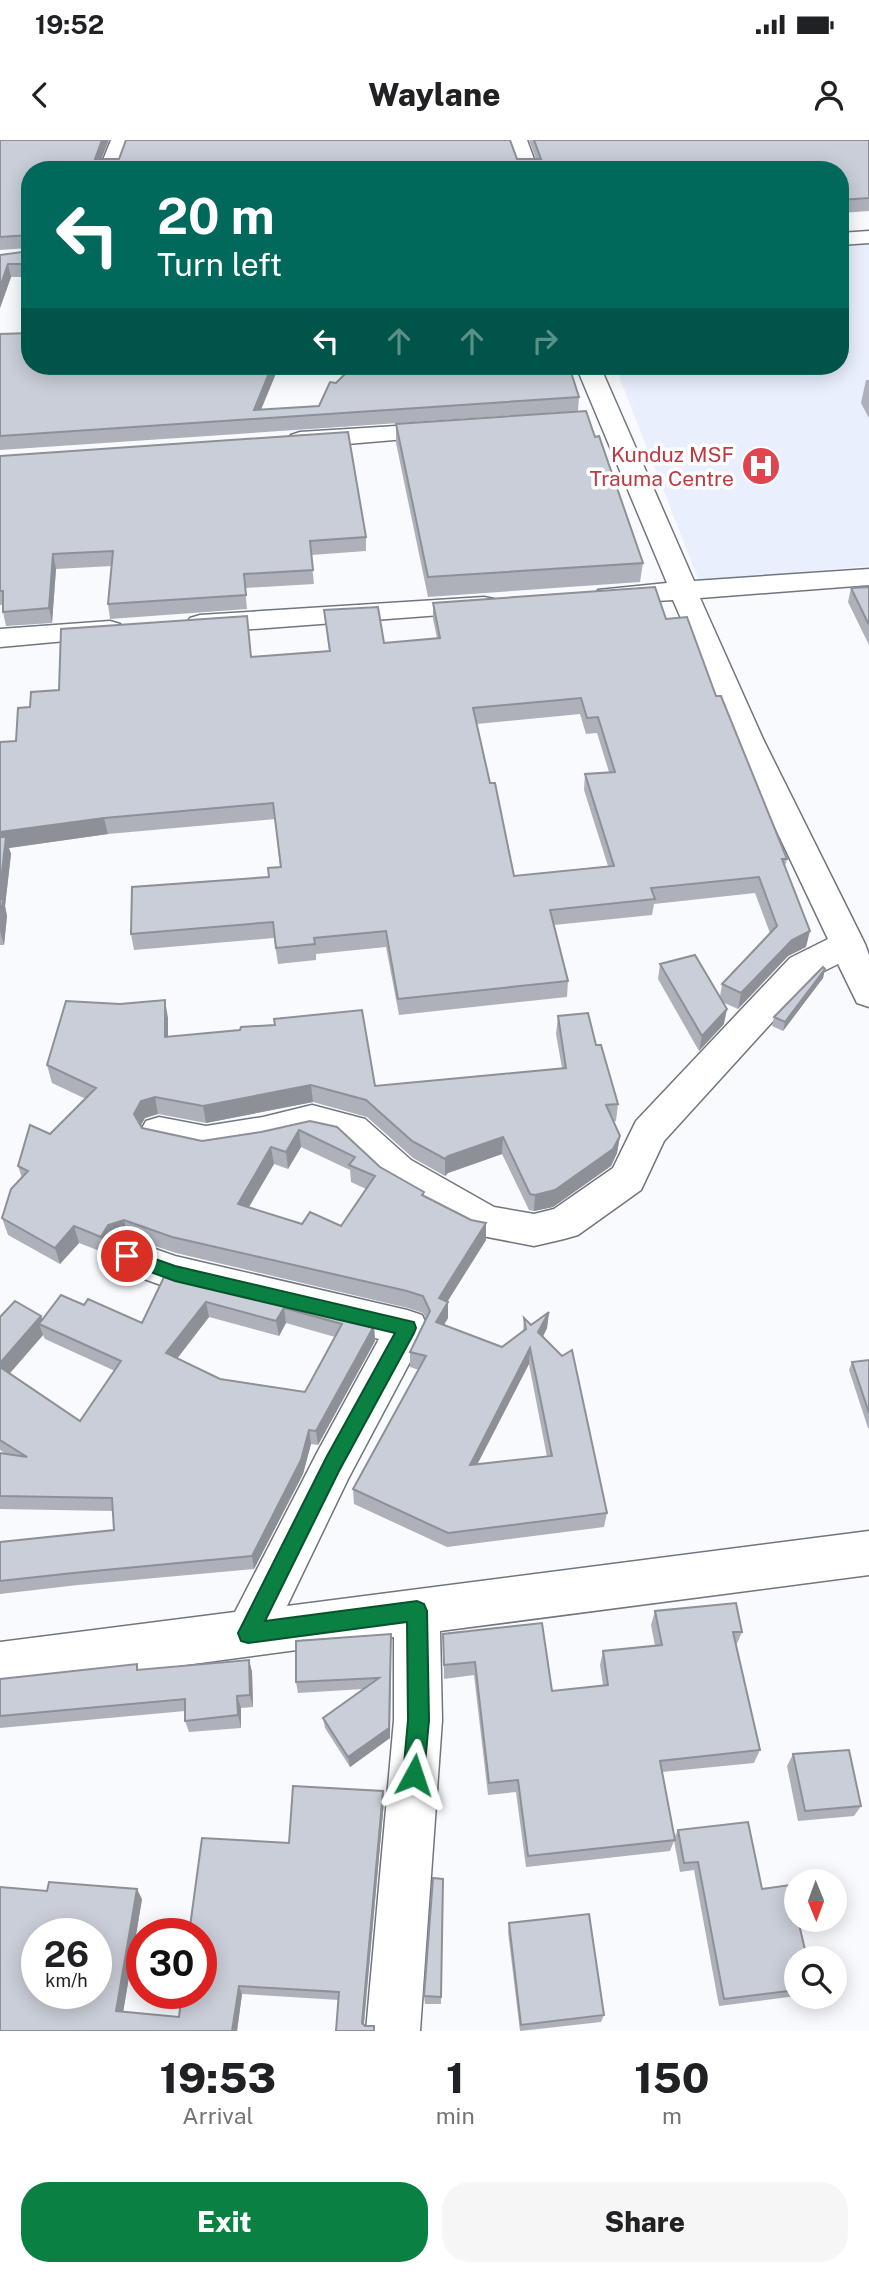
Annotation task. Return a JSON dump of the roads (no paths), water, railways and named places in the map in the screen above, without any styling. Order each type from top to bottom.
[{"type":"street","points":[[113,161],[121,140]]},
{"type":"street","points":[[517,140],[524,161]]},
{"type":"street","points":[[849,238],[869,237]]},
{"type":"street","points":[[590,375],[599,419],[682,591],[732,705],[852,932],[869,994]]},
{"type":"street","points":[[279,441],[474,428]]},
{"type":"street","points":[[585,598],[869,576]]},
{"type":"street","points":[[0,638],[515,603]]},
{"type":"street","points":[[159,1132],[206,1141],[263,1132],[312,1120],[352,1129],[397,1171],[486,1222],[534,1230],[564,1223],[627,1179],[649,1132],[802,967],[852,932]]},
{"type":"street","points":[[127,1256],[175,1273],[407,1328],[333,1465],[248,1633]]},
{"type":"street","points":[[0,1665],[869,1553]]},
{"type":"street","points":[[393,2031],[418,1720],[417,1611]]},
{"type":"place","name":"Kunduz MSF Trauma Centre","points":[[761,466]]}]
